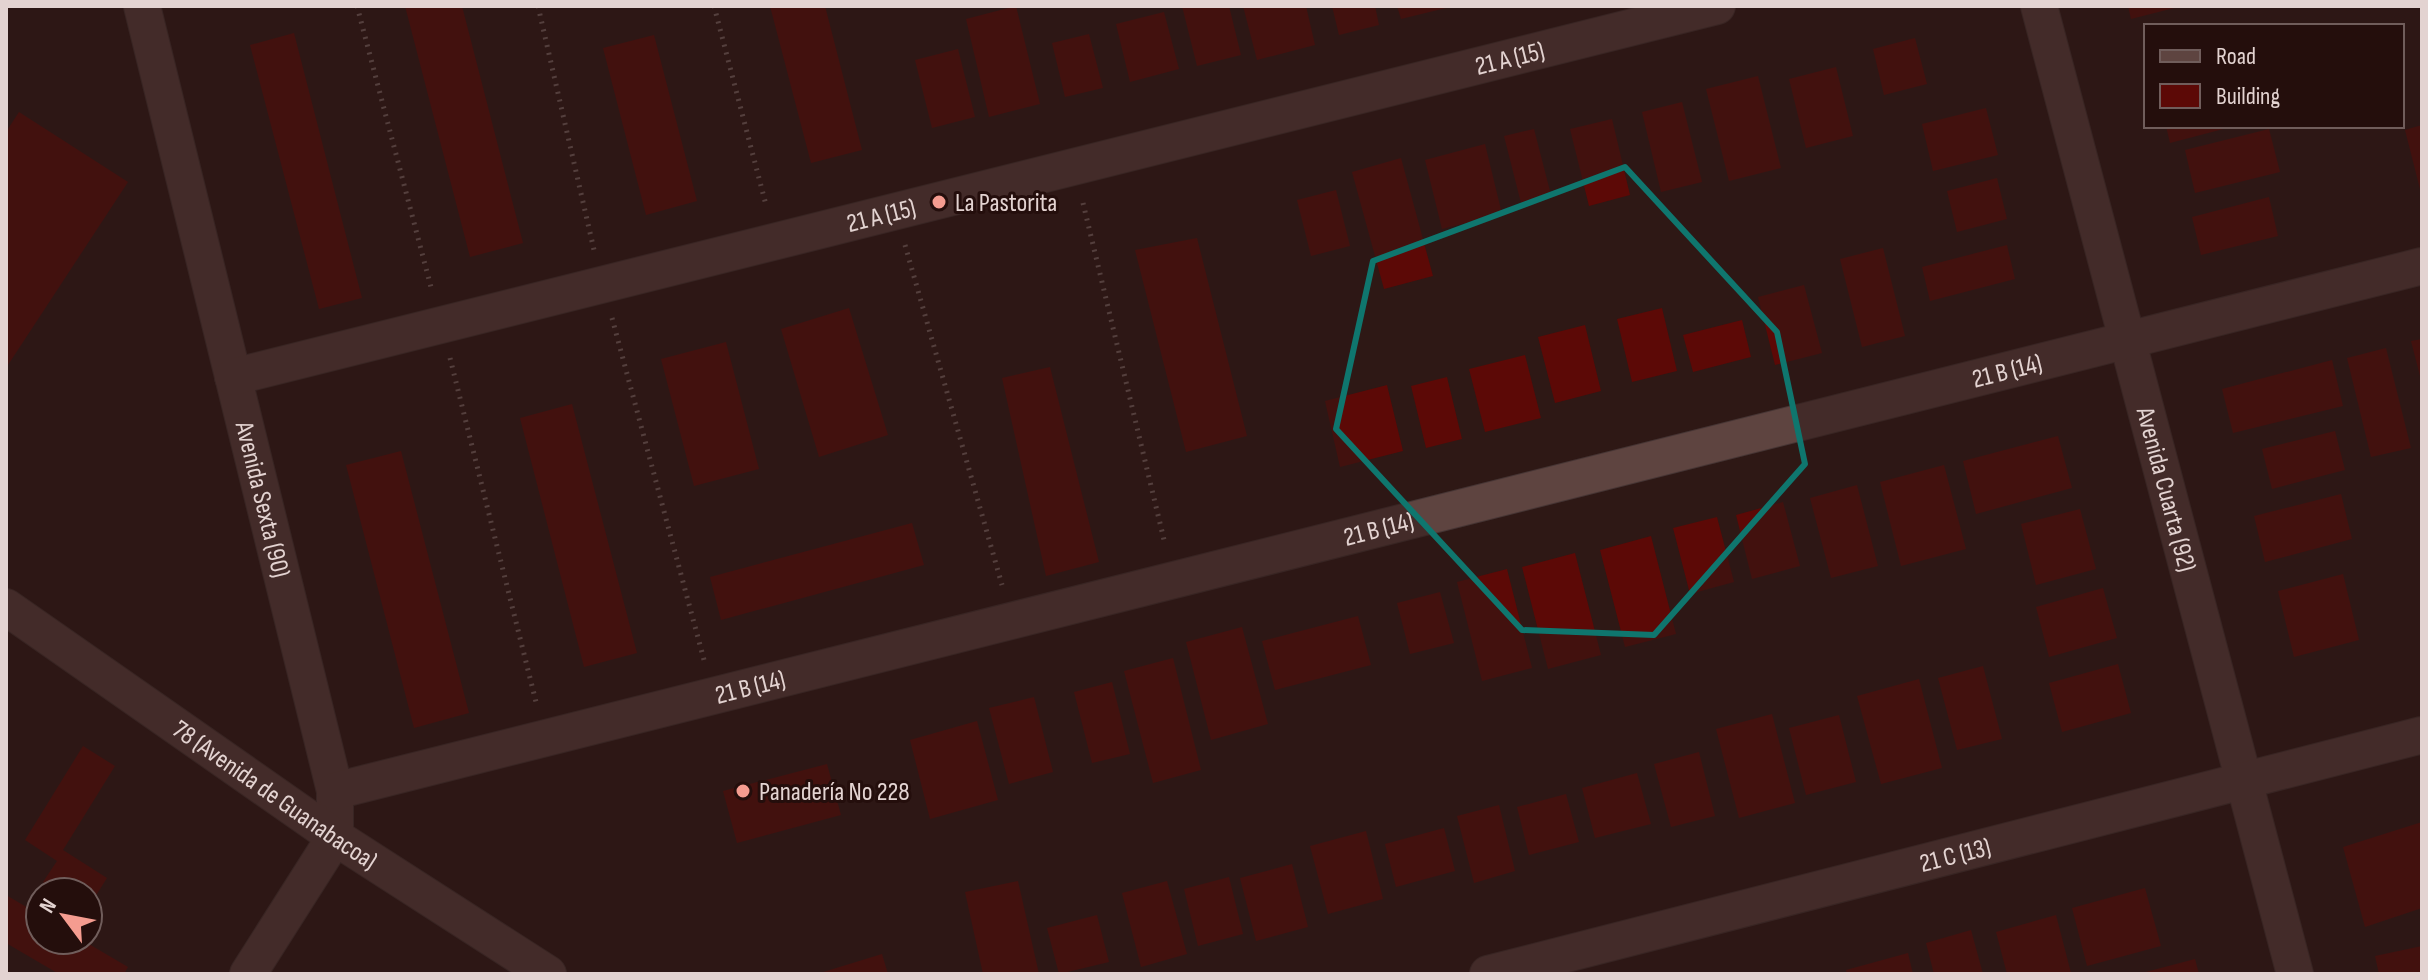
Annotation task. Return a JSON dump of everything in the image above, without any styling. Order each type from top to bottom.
[{"type":"street","name":"Avenida Sexta (90)","points":[[142,6],[335,791],[335,837]]},
{"type":"street","name":"21 A (15)","points":[[233,377],[1717,6]]},
{"type":"street","name":"Avenida Cuarta (92)","points":[[2039,6],[2295,974]]},
{"type":"street","name":"21 B (14)","points":[[335,791],[2422,266]]},
{"type":"street","name":"78 (Avenida de Guanabacoa)","points":[[6,607],[335,837],[548,974]]},
{"type":"street","name":"21 C (13)","points":[[1488,974],[2422,735]]},
{"type":"street","points":[[248,974],[335,837]]},
{"type":"path","points":[[357,6],[545,737]]},
{"type":"path","points":[[538,6],[602,284],[714,695]]},
{"type":"path","points":[[714,6],[775,241]]},
{"type":"path","points":[[1074,166],[1174,580]]},
{"type":"path","points":[[895,211],[1013,620]]},
{"type":"highlighted area","points":[[1625,167],[1777,332],[1805,464],[1654,635],[1522,630],[1336,429],[1373,261]]},
{"type":"building","points":[[405,6],[462,6],[523,243],[470,257]]},
{"type":"building","points":[[770,6],[825,6],[862,150],[811,163]]},
{"type":"building","points":[[1016,6],[1040,104],[989,117],[966,19]]},
{"type":"building","points":[[1182,6],[1229,6],[1241,55],[1197,66]]},
{"type":"building","points":[[1243,6],[1306,6],[1315,45],[1257,60]]},
{"type":"building","points":[[1332,6],[1375,6],[1379,25],[1339,35]]},
{"type":"building","points":[[1397,6],[1450,6],[1450,7],[1401,19]]},
{"type":"building","points":[[2128,6],[2178,6],[2178,7],[2131,19]]},
{"type":"building","points":[[1164,12],[1179,69],[1130,82],[1116,24]]},
{"type":"building","points":[[294,33],[362,298],[319,309],[250,45]]},
{"type":"building","points":[[1089,34],[1103,88],[1065,97],[1052,43]]},
{"type":"building","points":[[654,35],[697,201],[646,215],[603,48]]},
{"type":"building","points":[[1915,38],[1927,84],[1884,95],[1873,49]]},
{"type":"building","points":[[958,49],[975,117],[932,128],[915,60]]},
{"type":"building","points":[[1836,67],[1853,136],[1806,148],[1789,79]]},
{"type":"building","points":[[1758,76],[1781,168],[1729,181],[1706,89]]},
{"type":"building","points":[[1682,102],[1702,182],[1661,192],[1642,112]]},
{"type":"building","points":[[1986,108],[1998,155],[1933,171],[1922,124]]},
{"type":"building","points":[[19,112],[128,182],[6,368],[6,132]]},
{"type":"building","points":[[1612,119],[1630,195],[1589,206],[1570,129]]},
{"type":"building","points":[[2422,125],[2422,193],[2421,193],[2405,130]]},
{"type":"building","points":[[2166,128],[2227,128],[2170,143]]},
{"type":"building","points":[[1534,129],[1551,195],[1521,203],[1504,136]]},
{"type":"building","points":[[2269,129],[2280,172],[2195,193],[2185,150]]},
{"type":"building","points":[[1485,144],[1502,214],[1442,229],[1425,160]]},
{"type":"building","points":[[1401,158],[1433,276],[1384,289],[1352,172]]},
{"type":"building","points":[[1997,178],[2007,219],[1957,232],[1947,191]]},
{"type":"building","points":[[1336,190],[1350,246],[1311,256],[1297,200]]},
{"type":"building","points":[[2269,197],[2278,236],[2201,255],[2192,217]]},
{"type":"building","points":[[1197,238],[1247,436],[1186,452],[1135,250]]},
{"type":"building","points":[[2007,245],[2015,279],[1930,301],[1922,267]]},
{"type":"building","points":[[1883,248],[1905,336],[1862,347],[1840,259]]},
{"type":"building","points":[[1804,285],[1822,353],[1775,365],[1758,297]]},
{"type":"building","points":[[849,308],[888,435],[819,457],[781,329]]},
{"type":"building","points":[[1662,308],[1677,371],[1632,382],[1617,319]]},
{"type":"building","points":[[1742,320],[1751,357],[1693,372],[1683,335]]},
{"type":"building","points":[[1585,325],[1601,391],[1555,403],[1538,337]]},
{"type":"building","points":[[2422,339],[2422,380],[2421,380],[2411,341]]},
{"type":"building","points":[[726,342],[759,469],[694,486],[661,359]]},
{"type":"building","points":[[2386,348],[2411,448],[2371,457],[2347,358]]},
{"type":"building","points":[[1525,355],[1541,418],[1485,432],[1469,369]]},
{"type":"building","points":[[2332,360],[2343,406],[2233,433],[2222,389]]},
{"type":"building","points":[[1050,367],[1099,562],[1046,576],[1002,378]]},
{"type":"building","points":[[1447,377],[1462,439],[1426,448],[1411,386]]},
{"type":"building","points":[[1387,385],[1403,451],[1340,467],[1325,401]]},
{"type":"building","points":[[572,404],[637,653],[584,667],[520,418]]},
{"type":"building","points":[[2335,431],[2345,470],[2272,489],[2262,449]]},
{"type":"building","points":[[2058,436],[2072,488],[1976,514],[1963,461]]},
{"type":"building","points":[[401,451],[469,713],[414,728],[346,465]]},
{"type":"building","points":[[1944,465],[1966,549],[1901,566],[1880,482]]},
{"type":"building","points":[[1857,485],[1878,566],[1831,578],[1810,498]]},
{"type":"building","points":[[2341,494],[2352,539],[2265,562],[2254,516]]},
{"type":"building","points":[[1783,502],[1800,566],[1752,579],[1736,515]]},
{"type":"building","points":[[2080,509],[2096,569],[2036,585],[2021,524]]},
{"type":"building","points":[[1717,517],[1734,582],[1690,594],[1673,528]]},
{"type":"building","points":[[912,523],[924,565],[721,620],[710,577]]},
{"type":"building","points":[[1651,536],[1676,634],[1625,647],[1600,550]]},
{"type":"building","points":[[1575,553],[1601,655],[1548,669],[1522,567]]},
{"type":"building","points":[[1507,569],[1532,668],[1482,681],[1457,582]]},
{"type":"building","points":[[2343,574],[2359,640],[2294,657],[2278,591]]},
{"type":"building","points":[[2103,588],[2117,638],[2049,657],[2036,607]]},
{"type":"building","points":[[1440,592],[1454,643],[1410,654],[1397,603]]},
{"type":"building","points":[[1358,616],[1371,665],[1275,690],[1262,641]]},
{"type":"building","points":[[1242,627],[1268,724],[1211,740],[1186,642]]},
{"type":"building","points":[[1173,658],[1201,770],[1153,783],[1124,671]]},
{"type":"building","points":[[2118,664],[2131,713],[2062,732],[2049,683]]},
{"type":"building","points":[[1983,666],[2002,739],[1957,750],[1938,678]]},
{"type":"building","points":[[1919,679],[1942,768],[1881,784],[1857,696]]},
{"type":"building","points":[[1112,682],[1130,754],[1092,763],[1074,692]]},
{"type":"building","points":[[1034,697],[1053,772],[1009,784],[989,708]]},
{"type":"building","points":[[1772,714],[1795,803],[1739,818],[1716,729]]},
{"type":"building","points":[[1839,715],[1856,782],[1806,795],[1789,728]]},
{"type":"building","points":[[977,721],[998,800],[930,819],[910,740]]},
{"type":"building","points":[[83,746],[115,766],[63,850],[104,876],[47,876],[57,861],[25,840]]},
{"type":"building","points":[[1699,752],[1715,816],[1671,827],[1654,764]]},
{"type":"building","points":[[827,764],[841,815],[737,843],[723,791]]},
{"type":"building","points":[[1637,773],[1651,824],[1595,838],[1582,788]]},
{"type":"building","points":[[1566,794],[1579,842],[1529,855],[1517,807]]},
{"type":"building","points":[[1499,805],[1515,871],[1474,883],[1457,816]]},
{"type":"building","points":[[2422,822],[2422,908],[2365,927],[2343,847]]},
{"type":"building","points":[[1444,828],[1455,871],[1396,887],[1385,844]]},
{"type":"building","points":[[1366,831],[1383,899],[1328,914],[1310,846]]},
{"type":"building","points":[[1292,864],[1308,927],[1256,941],[1240,878]]},
{"type":"building","points":[[1229,877],[1243,934],[1198,946],[1184,889]]},
{"type":"building","points":[[1018,881],[1039,974],[983,974],[965,892]]},
{"type":"building","points":[[1167,881],[1187,954],[1141,967],[1122,893]]},
{"type":"building","points":[[2145,888],[2161,946],[2087,966],[2072,908]]},
{"type":"building","points":[[6,895],[24,906],[24,954],[6,943]]},
{"type":"building","points":[[1097,915],[1109,962],[1059,974],[1047,928]]},
{"type":"building","points":[[2056,915],[2071,973],[2007,974],[1996,932]]},
{"type":"building","points":[[1971,930],[1983,974],[1934,974],[1926,943]]},
{"type":"building","points":[[2422,946],[2422,974],[2379,974],[2375,956]]},
{"type":"building","points":[[104,953],[128,967],[124,974],[59,974],[28,956],[104,956]]},
{"type":"building","points":[[1908,953],[1913,974],[1847,974],[1846,970]]},
{"type":"building","points":[[882,954],[888,974],[820,974],[820,973]]},
{"type":"building","points":[[2195,959],[2199,974],[2142,974],[2142,973]]},
{"type":"place","name":"La Pastorita","points":[[939,202]]},
{"type":"place","name":"Panadería No 228","points":[[743,791]]}]
